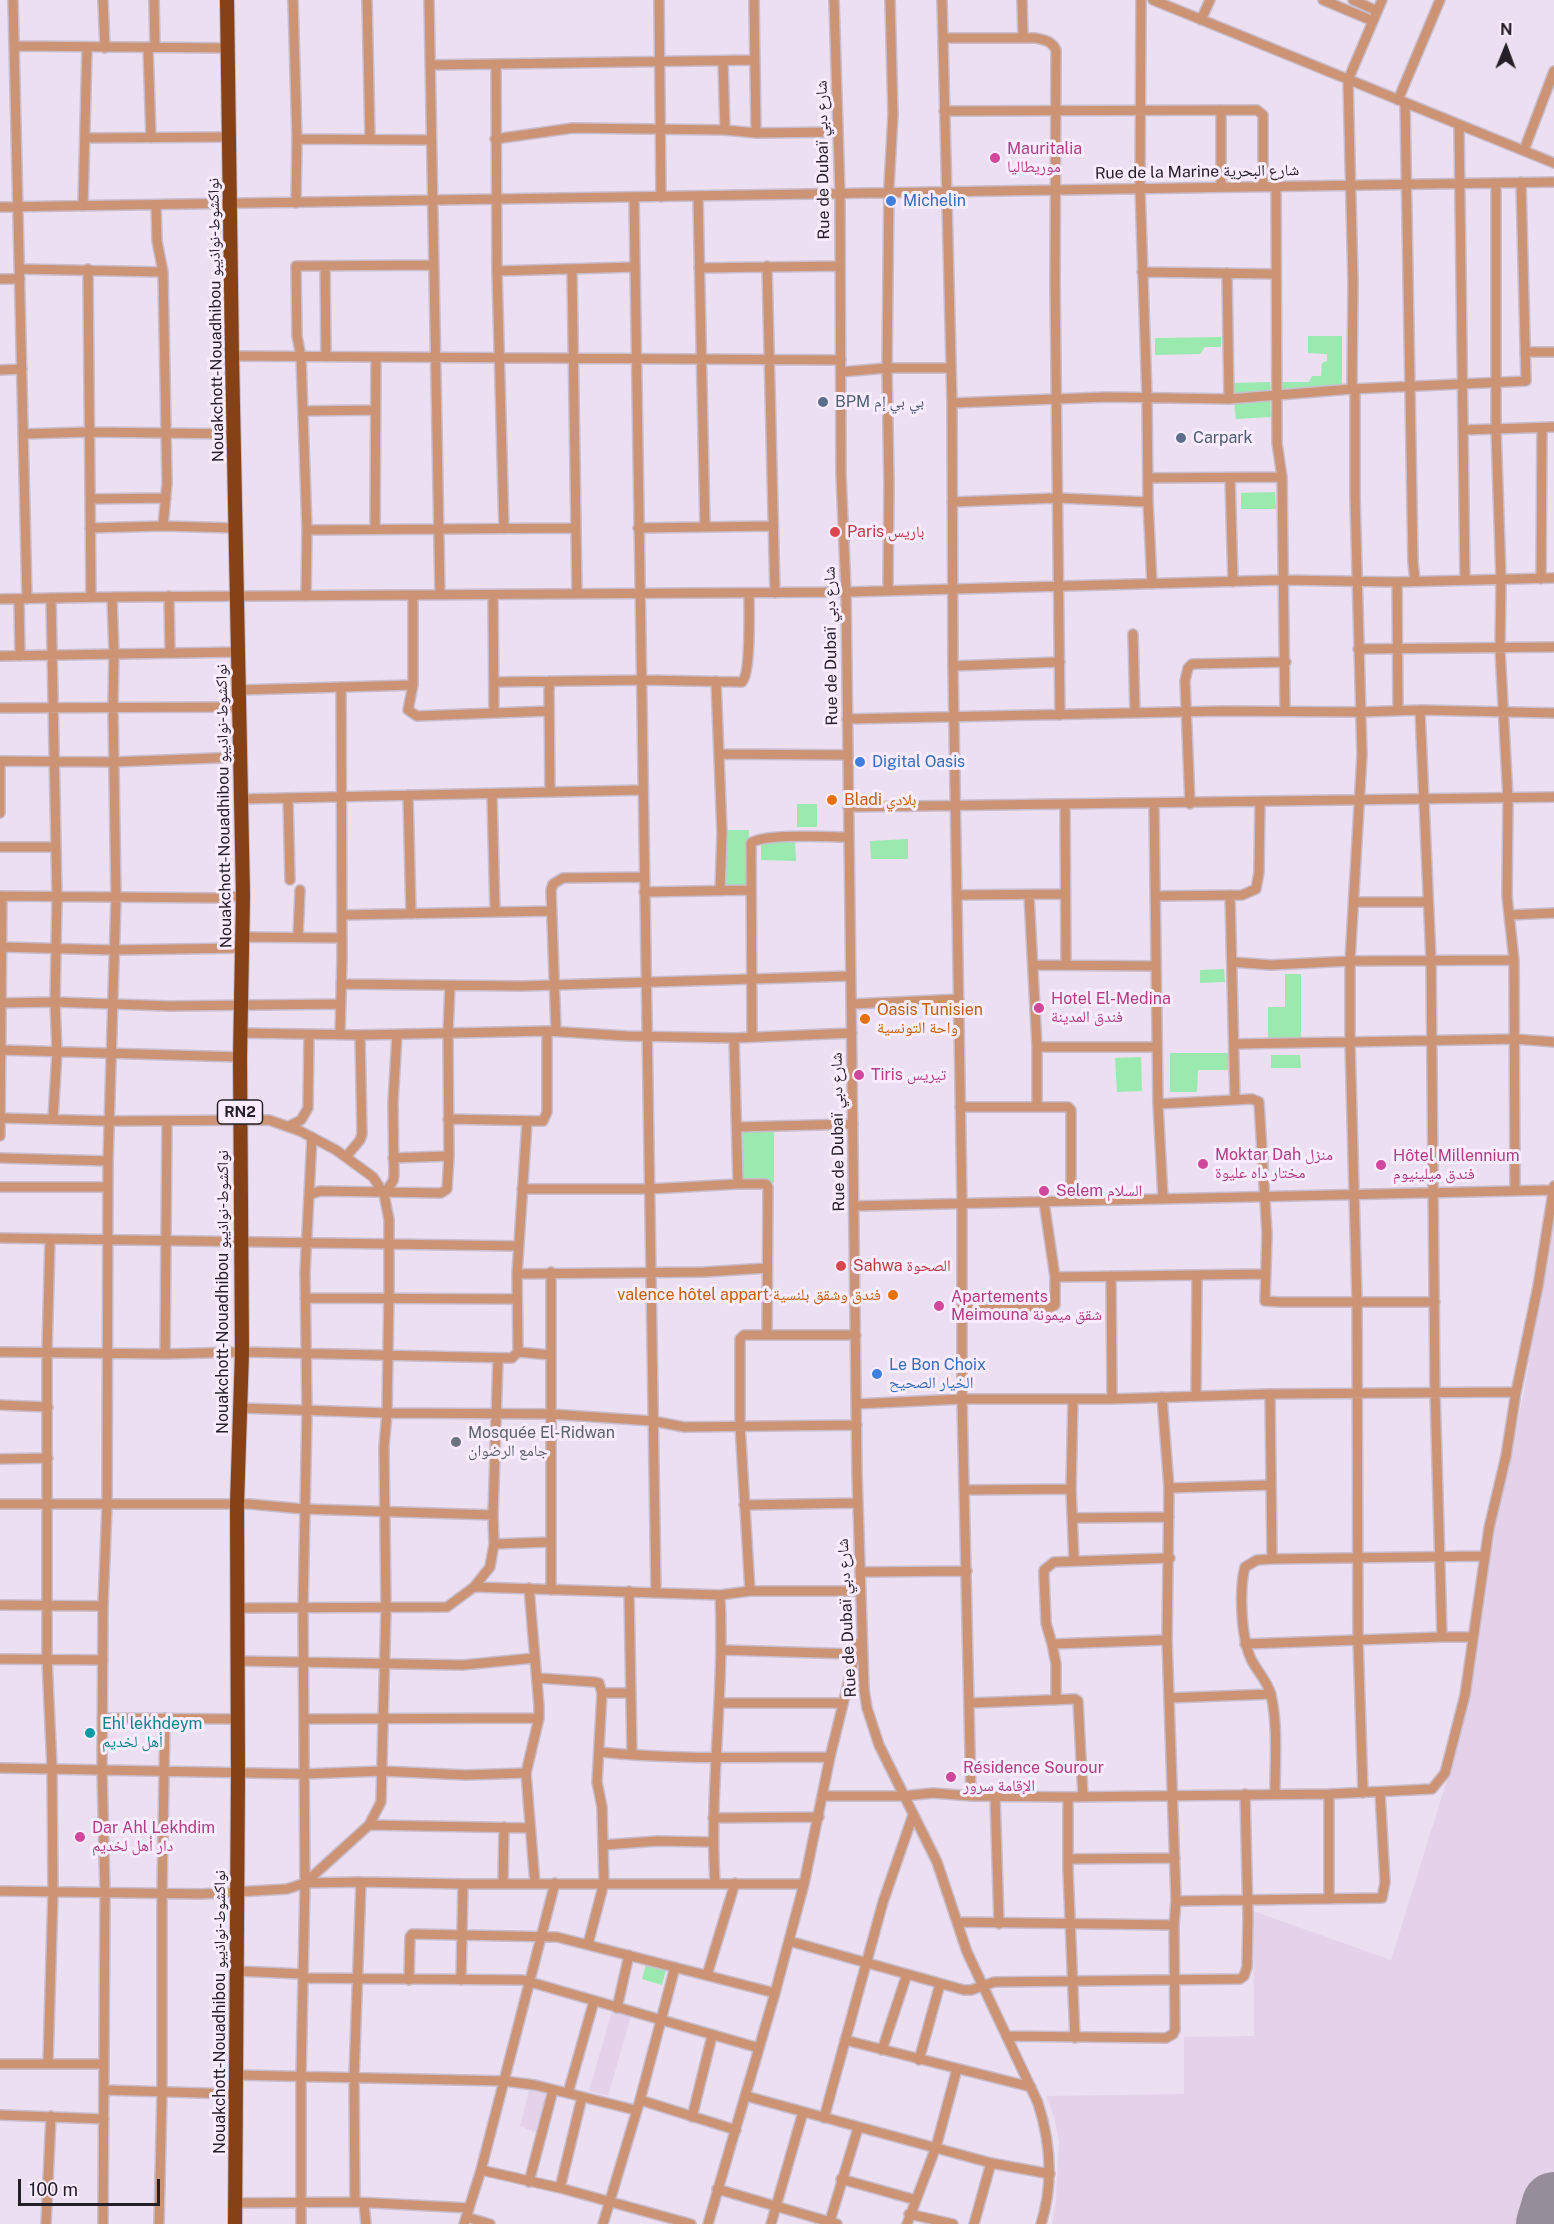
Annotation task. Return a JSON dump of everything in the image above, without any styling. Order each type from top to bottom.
[{"type":"highway","name":"Nouakchott-Nouadhibou نواكشوط-نواذيبو","points":[[227,0],[243,896],[240,1057],[242,1352],[237,1504],[235,2224]]},
{"type":"street","points":[[13,0],[23,434],[23,599],[20,656]]},
{"type":"street","points":[[103,0],[105,48]]},
{"type":"street","points":[[151,138],[154,0]]},
{"type":"street","points":[[293,0],[297,139],[296,203]]},
{"type":"street","points":[[367,0],[370,138]]},
{"type":"street","points":[[429,0],[440,595]]},
{"type":"street","points":[[659,0],[661,197]]},
{"type":"street","points":[[754,0],[756,133]]},
{"type":"street","name":"Rue de Dubaï شارع دبي","points":[[834,0],[840,195],[841,474],[846,592],[860,1635],[864,1689],[867,1708],[879,1745],[937,1862],[982,1986],[1038,2103],[1048,2138],[1050,2175],[1047,2202],[1041,2224]]},
{"type":"street","points":[[888,589],[890,484],[887,368],[889,192],[893,115],[890,0]]},
{"type":"street","points":[[942,0],[952,403],[953,666],[962,1202],[962,1399],[971,1796]]},
{"type":"street","points":[[1022,0],[1023,37]]},
{"type":"street","points":[[1141,0],[1140,187],[1152,584]]},
{"type":"street","points":[[1153,0],[1554,163]]},
{"type":"street","points":[[1201,20],[1210,0]]},
{"type":"street","points":[[1323,0],[1373,21]]},
{"type":"street","points":[[1353,0],[1377,11]]},
{"type":"street","points":[[1363,1792],[1356,1557],[1357,1302],[1350,1042],[1350,961],[1362,755],[1358,649],[1355,390],[1352,389],[1348,80],[1382,0]]},
{"type":"street","points":[[1415,581],[1408,184],[1402,101],[1440,0]]},
{"type":"street","points":[[943,38],[1023,37],[1048,41],[1056,50],[1055,191],[1060,715]]},
{"type":"street","points":[[14,46],[228,48]]},
{"type":"street","points":[[83,206],[87,48]]},
{"type":"street","points":[[723,60],[724,130]]},
{"type":"street","points":[[430,65],[754,60]]},
{"type":"street","points":[[496,64],[497,271],[504,529]]},
{"type":"street","points":[[1524,150],[1553,77]]},
{"type":"street","points":[[1221,110],[1221,186]]},
{"type":"street","points":[[944,111],[1261,111],[1263,116],[1263,186]]},
{"type":"street","points":[[1459,125],[1465,580]]},
{"type":"street","points":[[495,139],[573,128],[724,130],[756,133],[838,132]]},
{"type":"street","points":[[86,138],[230,137]]},
{"type":"street","points":[[297,139],[431,140]]},
{"type":"street","points":[[952,403],[1147,398],[1229,399],[1352,389],[1526,381],[1521,182]]},
{"type":"street","name":"Rue de la Marine شارع البحرية","points":[[0,207],[1554,182]]},
{"type":"street","points":[[1496,183],[1496,429],[1501,580],[1500,649],[1508,799],[1507,896],[1514,960],[1515,1191]]},
{"type":"street","points":[[1276,186],[1277,442],[1282,477],[1285,711]]},
{"type":"street","points":[[698,197],[705,527]]},
{"type":"street","points":[[634,198],[656,1591]]},
{"type":"street","points":[[156,205],[157,241],[163,272],[166,498],[163,526]]},
{"type":"street","points":[[306,596],[307,530],[303,411],[297,336],[296,268],[298,265],[434,265]]},
{"type":"street","points":[[325,266],[326,357]]},
{"type":"street","points":[[767,266],[775,592]]},
{"type":"street","points":[[699,268],[840,266]]},
{"type":"street","points":[[497,271],[635,267]]},
{"type":"street","points":[[20,268],[163,272]]},
{"type":"street","points":[[88,269],[91,597]]},
{"type":"street","points":[[572,270],[577,594]]},
{"type":"street","points":[[1142,272],[1275,274]]},
{"type":"street","points":[[1227,273],[1229,399]]},
{"type":"street","points":[[0,279],[20,279]]},
{"type":"street","points":[[1526,352],[1554,352]]},
{"type":"street","points":[[232,356],[841,360]]},
{"type":"street","points":[[375,529],[376,357]]},
{"type":"street","points":[[841,372],[887,368],[951,368]]},
{"type":"street","points":[[0,370],[22,369]]},
{"type":"street","points":[[303,411],[375,410]]},
{"type":"street","points":[[1463,430],[1554,427]]},
{"type":"street","points":[[1541,579],[1542,428]]},
{"type":"street","points":[[23,434],[90,432],[234,434]]},
{"type":"street","points":[[1148,478],[1282,477]]},
{"type":"street","points":[[1230,478],[1233,582]]},
{"type":"street","points":[[91,499],[166,498]]},
{"type":"street","points":[[952,502],[1058,498],[1148,502]]},
{"type":"street","points":[[90,528],[163,526],[236,528]]},
{"type":"street","points":[[638,528],[773,526]]},
{"type":"street","points":[[307,530],[576,528]]},
{"type":"street","points":[[0,599],[846,592],[888,589],[1282,580],[1397,582],[1554,578]]},
{"type":"street","points":[[1397,582],[1398,710]]},
{"type":"street","points":[[494,682],[642,680],[742,682],[745,680],[748,657],[749,593]]},
{"type":"street","points":[[412,595],[413,685],[408,710],[417,716],[549,711]]},
{"type":"street","points":[[493,595],[494,712]]},
{"type":"street","points":[[169,596],[170,653]]},
{"type":"street","points":[[103,2224],[105,1893],[102,1769],[103,1606],[107,1506],[108,1161],[116,898],[112,597]]},
{"type":"street","points":[[51,598],[57,898],[55,1002],[57,1052],[53,1119]]},
{"type":"street","points":[[1133,634],[1135,713]]},
{"type":"street","points":[[1358,649],[1554,647]]},
{"type":"street","points":[[0,656],[239,652]]},
{"type":"street","points":[[953,666],[1060,662]]},
{"type":"street","points":[[1190,804],[1185,673],[1188,668],[1192,664],[1286,662]]},
{"type":"street","points":[[550,681],[550,791]]},
{"type":"street","points":[[716,681],[722,833],[720,891]]},
{"type":"street","points":[[239,690],[413,685]]},
{"type":"street","points":[[340,1035],[341,687]]},
{"type":"street","points":[[0,708],[239,707]]},
{"type":"street","points":[[847,719],[1398,710],[1554,713]]},
{"type":"street","points":[[1420,710],[1431,960],[1435,1392],[1442,1636]]},
{"type":"street","points":[[720,754],[848,755]]},
{"type":"street","points":[[0,813],[0,761],[113,762],[242,757]]},
{"type":"street","points":[[241,799],[643,790]]},
{"type":"street","points":[[492,794],[495,911]]},
{"type":"street","points":[[408,795],[411,914]]},
{"type":"street","points":[[848,807],[1190,804],[1554,797]]},
{"type":"street","points":[[288,798],[290,880]]},
{"type":"street","points":[[1157,896],[1247,895],[1256,890],[1259,872],[1260,802]]},
{"type":"street","points":[[1154,804],[1158,1104],[1163,1198]]},
{"type":"street","points":[[1065,805],[1065,965]]},
{"type":"street","points":[[752,1037],[751,843],[757,839],[848,837]]},
{"type":"street","points":[[0,847],[55,847]]},
{"type":"street","points":[[448,1119],[527,1122],[543,1120],[547,1112],[552,1031],[553,884],[563,878],[644,877]]},
{"type":"street","points":[[298,937],[300,890]]},
{"type":"street","points":[[644,892],[751,890]]},
{"type":"street","points":[[958,895],[1065,894]]},
{"type":"street","points":[[1029,895],[1036,1047],[1036,1107]]},
{"type":"street","points":[[1230,895],[1235,1100]]},
{"type":"street","points":[[0,1136],[1,896],[219,898],[243,896]]},
{"type":"street","points":[[1354,902],[1428,902]]},
{"type":"street","points":[[342,915],[552,910]]},
{"type":"street","points":[[1509,915],[1554,913]]},
{"type":"street","points":[[1,947],[113,950],[298,937],[342,938]]},
{"type":"street","points":[[1233,962],[1271,965],[1350,961],[1514,960]]},
{"type":"street","points":[[1033,965],[1156,966]]},
{"type":"street","points":[[341,984],[450,986],[850,976]]},
{"type":"street","points":[[309,1195],[320,1191],[441,1194],[447,1189],[450,986]]},
{"type":"street","points":[[852,1004],[959,999]]},
{"type":"street","points":[[1,1003],[341,1004]]},
{"type":"street","points":[[241,1033],[397,1035],[552,1031],[734,1038],[852,1033]]},
{"type":"street","points":[[289,1126],[301,1120],[308,1108],[309,1035]]},
{"type":"street","points":[[346,1157],[356,1146],[362,1134],[360,1035]]},
{"type":"street","points":[[384,1194],[393,1181],[397,1035]]},
{"type":"street","points":[[734,1038],[738,1184]]},
{"type":"street","points":[[1234,1044],[1515,1039],[1554,1042]]},
{"type":"street","points":[[1036,1047],[1157,1047]]},
{"type":"street","points":[[1,1050],[240,1057]]},
{"type":"street","points":[[1158,1104],[1252,1099],[1259,1102],[1267,1234],[1264,1301],[1435,1302]]},
{"type":"street","points":[[960,1107],[1064,1105],[1068,1107],[1071,1110],[1071,1200]]},
{"type":"street","points":[[1,1118],[109,1121],[268,1120],[289,1126],[346,1157],[373,1178],[384,1194],[387,1204],[389,1244],[389,1299],[387,1413],[384,1447],[386,1608],[381,1802],[369,1825],[304,1883]]},
{"type":"street","points":[[165,1354],[167,1121]]},
{"type":"street","points":[[0,1352],[165,1354],[242,1352],[512,1358],[518,1352],[519,1311],[516,1299],[518,1246],[527,1122]]},
{"type":"street","points":[[738,1127],[853,1124]]},
{"type":"street","points":[[301,2224],[304,1883],[303,1609],[307,1410],[305,1298],[312,1137]]},
{"type":"street","points":[[393,1158],[449,1156]]},
{"type":"street","points":[[0,1158],[108,1161]]},
{"type":"street","points":[[522,1189],[649,1189],[764,1184],[768,1187],[766,1335]]},
{"type":"street","points":[[0,1187],[108,1188]]},
{"type":"street","points":[[823,1796],[903,1796],[933,1793],[971,1796],[1068,1797],[1329,1794],[1432,1789],[1445,1773],[1465,1695],[1485,1556],[1538,1286],[1554,1188],[1434,1194],[1264,1195],[854,1206]]},
{"type":"street","points":[[962,1310],[1052,1307],[1056,1301],[1055,1276],[1044,1202]]},
{"type":"street","points":[[0,1238],[518,1246]]},
{"type":"street","points":[[48,2063],[53,1892],[52,1768],[47,1659],[47,1352],[50,1239]]},
{"type":"street","points":[[517,1274],[704,1272],[767,1268]]},
{"type":"street","points":[[551,1272],[551,1590]]},
{"type":"street","points":[[1055,1276],[1266,1274]]},
{"type":"street","points":[[1196,1395],[1197,1275]]},
{"type":"street","points":[[1111,1276],[1112,1399]]},
{"type":"street","points":[[305,1298],[516,1299]]},
{"type":"street","points":[[750,1591],[740,1425],[739,1341],[744,1335],[856,1335]]},
{"type":"street","points":[[518,1352],[551,1354]]},
{"type":"street","points":[[237,1608],[447,1607],[474,1587],[490,1567],[494,1544],[498,1358]]},
{"type":"street","points":[[856,1404],[962,1399],[1112,1399],[1196,1395],[1516,1392]]},
{"type":"street","points":[[1270,1394],[1272,1560]]},
{"type":"street","points":[[1007,2036],[1166,2038],[1174,2030],[1176,1901],[1167,1640],[1170,1558],[1169,1488],[1162,1397]]},
{"type":"street","points":[[1073,1399],[1071,1489],[1074,1560]]},
{"type":"street","points":[[0,1405],[48,1407]]},
{"type":"street","points":[[239,1408],[387,1413],[550,1414],[653,1421],[684,1427],[857,1425]]},
{"type":"street","points":[[0,1459],[48,1458]]},
{"type":"street","points":[[1169,1488],[1271,1485]]},
{"type":"street","points":[[965,1490],[1071,1489]]},
{"type":"street","points":[[744,1505],[858,1503]]},
{"type":"street","points":[[0,1504],[107,1506],[237,1504],[304,1509],[493,1515]]},
{"type":"street","points":[[1073,1518],[1169,1517]]},
{"type":"street","points":[[494,1544],[550,1542]]},
{"type":"street","points":[[1275,1793],[1271,1694],[1251,1660],[1245,1644],[1242,1588],[1245,1567],[1257,1560],[1485,1556]]},
{"type":"street","points":[[1056,1700],[1056,1664],[1046,1623],[1044,1570],[1054,1562],[1074,1560],[1170,1558]]},
{"type":"street","points":[[860,1572],[967,1572]]},
{"type":"street","points":[[474,1587],[656,1591],[720,1595],[750,1591],[860,1591]]},
{"type":"street","points":[[529,1588],[534,1658],[538,1678],[539,1718],[525,1773],[535,1884]]},
{"type":"street","points":[[630,1591],[632,1755]]},
{"type":"street","points":[[715,1882],[712,1842],[722,1650],[720,1595]]},
{"type":"street","points":[[0,1605],[103,1606]]},
{"type":"street","points":[[708,2224],[804,1884],[842,1703],[860,1635]]},
{"type":"street","points":[[1245,1644],[1442,1636],[1472,1637]]},
{"type":"street","points":[[1052,1644],[1167,1640]]},
{"type":"street","points":[[722,1650],[855,1654]]},
{"type":"street","points":[[238,1661],[464,1665],[534,1658]]},
{"type":"street","points":[[0,1659],[103,1660]]},
{"type":"street","points":[[538,1678],[594,1682],[598,1683],[602,1693],[597,1782],[602,1807],[604,1883],[588,1944]]},
{"type":"street","points":[[602,1693],[631,1693]]},
{"type":"street","points":[[1169,1698],[1271,1694]]},
{"type":"street","points":[[970,1703],[1075,1699],[1078,1701],[1083,1796]]},
{"type":"street","points":[[720,1703],[842,1703]]},
{"type":"street","points":[[102,1718],[237,1719]]},
{"type":"street","points":[[159,2224],[165,1718]]},
{"type":"street","points":[[304,1719],[539,1718]]},
{"type":"street","points":[[600,1752],[717,1758],[830,1757]]},
{"type":"street","points":[[0,1768],[304,1774],[382,1771],[466,1774],[525,1773]]},
{"type":"street","points":[[1176,1901],[1247,1902],[1382,1898],[1385,1882],[1380,1792]]},
{"type":"street","points":[[789,1941],[964,1990],[994,1982],[1240,1979],[1244,1976],[1247,1967],[1245,1794]]},
{"type":"street","points":[[1329,1794],[1329,1899]]},
{"type":"street","points":[[995,1796],[999,1924]]},
{"type":"street","points":[[1068,1797],[1068,1859],[1075,2038]]},
{"type":"street","points":[[824,2118],[883,1902],[913,1815]]},
{"type":"street","points":[[713,1818],[819,1817]]},
{"type":"street","points":[[369,1825],[530,1828]]},
{"type":"street","points":[[503,1884],[504,1827]]},
{"type":"street","points":[[603,1845],[657,1841],[712,1842]]},
{"type":"street","points":[[1068,1859],[1175,1858]]},
{"type":"street","points":[[0,1891],[237,1893],[286,1889],[304,1883],[361,1882],[804,1884]]},
{"type":"street","points":[[361,1882],[354,2077],[360,2203],[366,2224]]},
{"type":"street","points":[[706,1975],[735,1882]]},
{"type":"street","points":[[466,2216],[481,2170],[555,1883]]},
{"type":"street","points":[[461,1980],[463,1884]]},
{"type":"street","points":[[957,1922],[1174,1925]]},
{"type":"street","points":[[408,1980],[412,1934],[542,1935],[588,1944],[775,1993]]},
{"type":"street","points":[[617,2008],[629,1955]]},
{"type":"street","points":[[603,2224],[635,2110],[640,2100],[675,1967]]},
{"type":"street","points":[[237,1971],[356,1979],[517,1980],[759,2048]]},
{"type":"street","points":[[882,2050],[907,1974]]},
{"type":"street","points":[[919,2060],[940,1984]]},
{"type":"street","points":[[568,2093],[594,2001]]},
{"type":"street","points":[[692,2116],[712,2036]]},
{"type":"street","points":[[845,2040],[1031,2086]]},
{"type":"street","points":[[0,2064],[104,2064]]},
{"type":"street","points":[[953,2224],[908,2219],[936,2147],[957,2069]]},
{"type":"street","points":[[236,2075],[504,2080],[635,2110]]},
{"type":"street","points":[[104,2090],[235,2094]]},
{"type":"street","points":[[529,2182],[553,2090]]},
{"type":"street","points":[[746,2096],[991,2163],[1050,2175]]},
{"type":"street","points":[[560,2188],[582,2097]]},
{"type":"street","points":[[640,2100],[736,2130]]},
{"type":"street","points":[[771,2224],[803,2112]]},
{"type":"street","points":[[0,2115],[104,2119]]},
{"type":"street","points":[[46,2224],[51,2116]]},
{"type":"street","points":[[717,2190],[832,2223],[841,2179],[858,2128]]},
{"type":"street","points":[[974,2224],[991,2163]]},
{"type":"street","points":[[481,2170],[560,2188],[691,2224]]},
{"type":"street","points":[[841,2179],[916,2200]]},
{"type":"street","points":[[236,2203],[301,2201],[360,2203],[466,2216],[490,2224]]},
{"type":"shaded area","points":[[1554,1216],[1554,2224],[1052,2224],[1056,2200],[1059,2141],[1054,2117],[1046,2096],[1184,2094],[1184,2037],[1254,2036],[1253,1911],[1391,1960],[1454,1757],[1496,1521],[1523,1397]]},
{"type":"shaded area","points":[[612,2011],[631,2016],[608,2096],[589,2091]]},
{"type":"shaded area","points":[[530,2087],[548,2092],[537,2133],[520,2126]]},
{"type":"green space","points":[[1308,336],[1342,336],[1342,389],[1282,390],[1282,382],[1309,382],[1312,376],[1321,376],[1322,363],[1327,361],[1327,354],[1308,353]]},
{"type":"green space","points":[[1221,337],[1221,347],[1205,347],[1200,354],[1155,355],[1155,338]]},
{"type":"green space","points":[[1270,382],[1271,391],[1234,395],[1234,383]]},
{"type":"green space","points":[[1270,399],[1271,417],[1236,419],[1234,402]]},
{"type":"green space","points":[[1275,492],[1276,509],[1241,509],[1241,493]]},
{"type":"green space","points":[[797,804],[817,804],[817,827],[797,827]]},
{"type":"green space","points":[[726,830],[749,830],[748,888],[724,889]]},
{"type":"green space","points":[[908,839],[908,859],[871,859],[870,841]]},
{"type":"green space","points":[[795,840],[796,861],[761,860],[761,841]]},
{"type":"green space","points":[[1224,969],[1225,982],[1200,983],[1200,970]]},
{"type":"green space","points":[[1285,974],[1301,974],[1301,1040],[1268,1040],[1268,1007],[1285,1007]]},
{"type":"green space","points":[[1170,1053],[1228,1053],[1228,1070],[1198,1070],[1197,1092],[1170,1092]]},
{"type":"green space","points":[[1271,1055],[1300,1055],[1301,1068],[1271,1068]]},
{"type":"green space","points":[[1141,1057],[1142,1091],[1117,1092],[1115,1058]]},
{"type":"green space","points":[[774,1126],[774,1183],[741,1184],[737,1129]]},
{"type":"green space","points":[[647,1961],[667,1966],[662,1985],[642,1979]]},
{"type":"runway","points":[[1548,2224],[1554,2204]]},
{"type":"place","name":"Mauritalia موريطاليا","points":[[995,158]]},
{"type":"place","name":"Michelin","points":[[891,201]]},
{"type":"place","name":"BPM بي بي إم","points":[[823,402]]},
{"type":"place","name":"Carpark","points":[[1181,438]]},
{"type":"place","name":"Paris باريس","points":[[835,532]]},
{"type":"place","name":"Digital Oasis","points":[[860,762]]},
{"type":"place","name":"Bladi بلادي","points":[[832,800]]},
{"type":"place","name":"Hotel El-Medina فندق المدينة","points":[[1039,1008]]},
{"type":"place","name":"Oasis Tunisien واحة التونسية","points":[[865,1019]]},
{"type":"place","name":"Tiris تيريس","points":[[859,1075]]},
{"type":"place","name":"Moktar Dah منزل مختار داه عليوة","points":[[1203,1164]]},
{"type":"place","name":"Hôtel Millennium فندق ميلينيوم","points":[[1381,1165]]},
{"type":"place","name":"Selem السلام","points":[[1044,1191]]},
{"type":"place","name":"Sahwa الصحوة","points":[[841,1266]]},
{"type":"place","name":"valence hôtel appart فندق وشقق بلنسية","points":[[893,1295]]},
{"type":"place","name":"Apartements Meimouna شقق ميمونة","points":[[939,1306]]},
{"type":"place","name":"Le Bon Choix الخيار الصحيح","points":[[877,1374]]},
{"type":"place","name":"Mosquée El-Ridwan جامع الرضوان","points":[[456,1442]]},
{"type":"place","name":"Ehl lekhdeym أهل لخديم","points":[[90,1733]]},
{"type":"place","name":"Résidence Sourour الإقامة سرور","points":[[951,1777]]},
{"type":"place","name":"Dar Ahl Lekhdim دار أهل لخديم","points":[[80,1837]]}]
